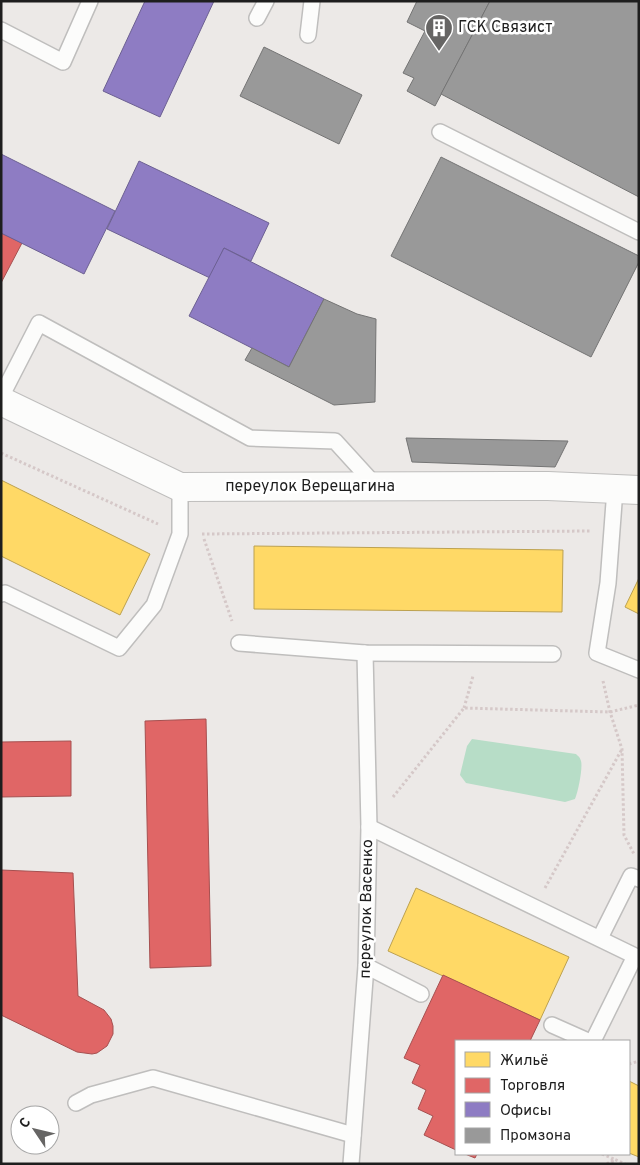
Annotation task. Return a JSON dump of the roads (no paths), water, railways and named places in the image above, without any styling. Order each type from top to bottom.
[{"type":"street","name":"переулок Верещагина","points":[[1,399],[180,487],[548,486],[627,490]]},
{"type":"lane","points":[[1,30],[63,62],[90,1]]},
{"type":"lane","points":[[257,18],[266,1]]},
{"type":"lane","points":[[308,35],[312,1]]},
{"type":"lane","points":[[440,132],[639,232]]},
{"type":"lane","points":[[1,399],[40,323],[250,438],[335,441],[376,486]]},
{"type":"lane","points":[[1,594],[5,593],[119,648],[154,605],[180,534],[180,487]]},
{"type":"lane","points":[[627,490],[608,583],[597,653],[639,670]]},
{"type":"lane","points":[[239,643],[365,653],[553,654]]},
{"type":"lane","name":"переулок Васенко","points":[[351,1164],[366,966],[369,827],[365,653]]},
{"type":"lane","points":[[369,827],[635,956],[593,1040]]},
{"type":"lane","points":[[600,938],[631,876],[639,880]]},
{"type":"lane","points":[[366,966],[421,994]]},
{"type":"lane","points":[[552,1025],[586,1040]]},
{"type":"lane","points":[[76,1103],[91,1095],[153,1078],[353,1135]]},
{"type":"place","name":"ГСК Связист","points":[[439,52]]}]
